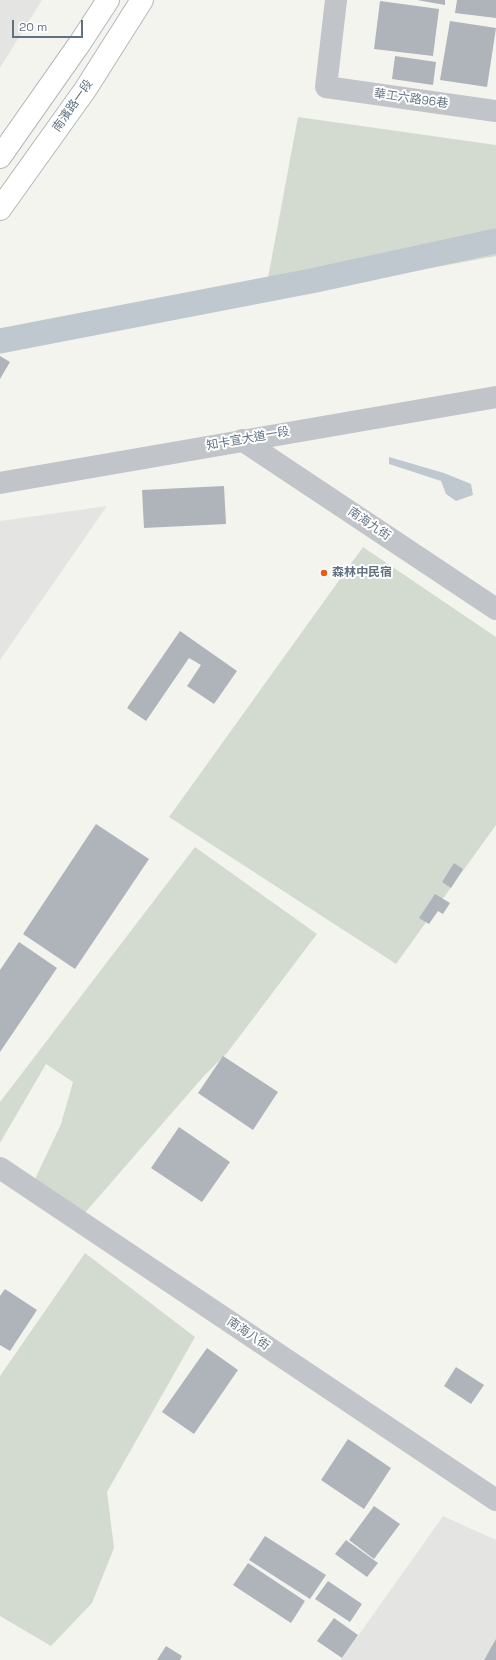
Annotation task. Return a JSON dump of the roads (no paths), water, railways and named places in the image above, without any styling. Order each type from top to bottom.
[{"type":"main road","points":[[0,157],[80,43],[108,0]]},
{"type":"main road","name":"南濱路一段","points":[[0,209],[85,90],[142,0]]},
{"type":"street","name":"華工六路96巷","points":[[336,0],[326,87],[496,111]]},
{"type":"street","name":"知卡宣大道一段","points":[[0,483],[496,397]]},
{"type":"street","name":"南海九街","points":[[242,440],[496,609]]},
{"type":"street","name":"南海八街","points":[[0,1168],[496,1500]]},
{"type":"waterway","points":[[0,341],[316,280],[496,241]]},
{"type":"place","name":"森林中民宿","points":[[324,573]]}]
